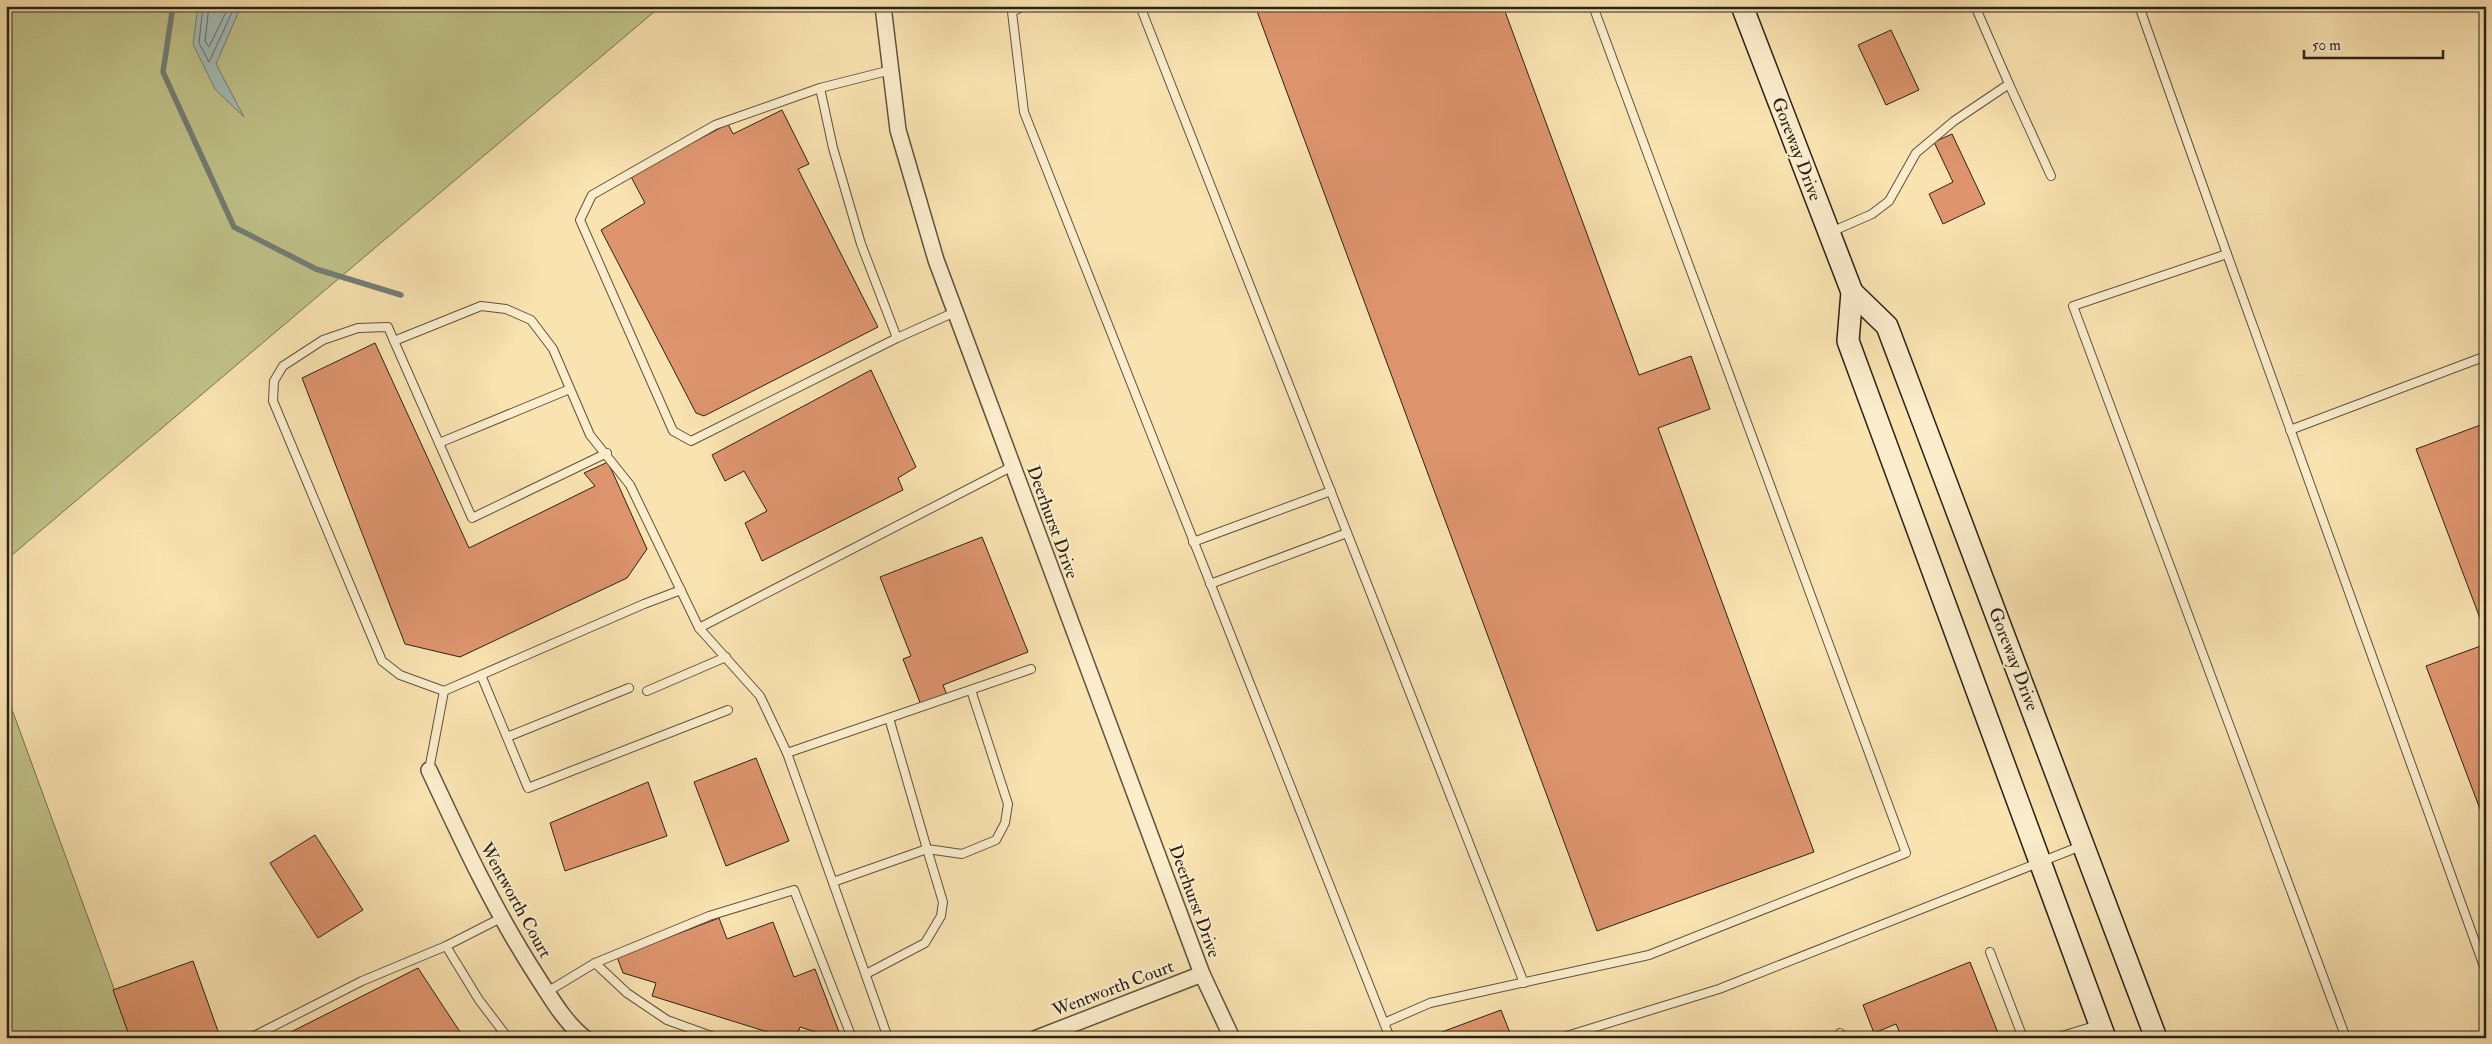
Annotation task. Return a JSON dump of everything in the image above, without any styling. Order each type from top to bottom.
[{"type":"main road","name":"Goreway Drive","points":[[1742,6],[1852,292],[1848,341],[2103,1031]]},
{"type":"main road","name":"Goreway Drive","points":[[1852,292],[1887,326],[2156,1038]]},
{"type":"street","name":"Deerhurst Drive","points":[[883,6],[898,130],[936,260],[1202,974],[1232,1038]]},
{"type":"street","name":"Wentworth Court","points":[[428,770],[485,889],[501,918],[547,992],[585,1038]]},
{"type":"street","name":"Wentworth Court","points":[[1036,1038],[1202,974]]},
{"type":"lane","points":[[1024,6],[1012,12],[1024,112],[1390,1038]]},
{"type":"lane","points":[[1140,6],[1524,983]]},
{"type":"lane","points":[[1384,1023],[1430,1003],[1649,955],[1906,853],[1593,6]]},
{"type":"lane","points":[[1975,6],[2051,176]]},
{"type":"lane","points":[[2139,6],[2486,972]]},
{"type":"lane","points":[[891,70],[820,88],[716,125],[592,195],[580,220],[673,431],[691,440],[897,338],[955,312]]},
{"type":"lane","points":[[1830,233],[1872,214],[1888,201],[1916,153],[1954,121],[2009,84]]},
{"type":"lane","points":[[820,88],[834,148],[861,244],[897,338]]},
{"type":"lane","points":[[2227,254],[2073,306],[2346,1038]]},
{"type":"lane","points":[[394,341],[481,306],[506,309],[531,320],[553,349],[590,435],[630,485],[699,628],[760,696],[787,753],[888,1038]]},
{"type":"lane","points":[[606,454],[472,518],[388,327],[358,328],[323,340],[283,366],[274,381],[273,401],[382,661],[400,675],[444,691],[644,604],[681,590]]},
{"type":"lane","points":[[2290,430],[2486,356]]},
{"type":"lane","points":[[439,443],[570,389]]},
{"type":"lane","points":[[699,628],[1013,466]]},
{"type":"lane","points":[[1193,542],[1330,491]]},
{"type":"lane","points":[[1210,584],[1347,533]]},
{"type":"lane","points":[[648,691],[726,657]]},
{"type":"lane","points":[[787,753],[1031,669]]},
{"type":"lane","points":[[482,675],[528,788],[728,710]]},
{"type":"lane","points":[[507,737],[629,688]]},
{"type":"lane","points":[[833,882],[927,849],[962,854],[996,840],[1005,823],[1008,804],[971,690]]},
{"type":"lane","points":[[428,770],[444,691]]},
{"type":"lane","points":[[866,974],[925,943],[941,916],[943,902],[889,718]]},
{"type":"lane","points":[[1560,1038],[1718,989],[2083,844]]},
{"type":"lane","points":[[547,992],[595,963],[709,916],[794,890],[852,1038]]},
{"type":"lane","points":[[250,1038],[362,980],[446,946],[501,918]]},
{"type":"lane","points":[[446,946],[479,1000],[508,1038]]},
{"type":"lane","points":[[1990,952],[2023,1038]]},
{"type":"lane","points":[[595,963],[627,993],[667,1020],[717,1038]]},
{"type":"lane","points":[[2055,1038],[2103,1031]]},
{"type":"green space","points":[[6,6],[661,6],[6,560]]},
{"type":"green space","points":[[6,693],[132,1038],[6,1038]]},
{"type":"water","points":[[198,6],[241,6],[216,64],[244,117],[215,89],[193,44]]},
{"type":"building","points":[[1255,6],[1503,6],[1639,375],[1691,356],[1710,409],[1658,428],[1814,852],[1597,931]]},
{"type":"building","points":[[1891,30],[1919,90],[1886,105],[1858,45]]},
{"type":"building","points":[[782,110],[809,164],[798,169],[878,327],[704,416],[696,413],[601,230],[645,203],[630,175],[728,124],[733,134]]},
{"type":"building","points":[[1952,134],[1985,204],[1943,224],[1929,194],[1953,182],[1934,142]]},
{"type":"building","points":[[375,343],[469,548],[595,486],[584,473],[608,462],[647,549],[627,578],[460,657],[405,644],[302,378]]},
{"type":"building","points":[[871,370],[916,467],[898,478],[903,490],[762,561],[745,523],[767,511],[744,471],[725,481],[712,455]]},
{"type":"building","points":[[2486,423],[2486,634],[2416,449]]},
{"type":"building","points":[[982,537],[1028,652],[943,685],[947,695],[921,705],[903,659],[911,656],[880,577]]},
{"type":"building","points":[[2486,644],[2486,825],[2426,666]]},
{"type":"building","points":[[756,758],[789,841],[726,866],[694,782]]},
{"type":"building","points":[[648,782],[667,836],[565,871],[550,823]]},
{"type":"building","points":[[315,835],[363,910],[318,938],[270,863]]},
{"type":"building","points":[[719,918],[727,939],[773,922],[794,977],[815,969],[839,1032],[829,1036],[800,1027],[796,1038],[787,1038],[652,996],[656,983],[623,973],[617,957]]},
{"type":"building","points":[[193,961],[219,1034],[210,1038],[130,1038],[113,990]]},
{"type":"building","points":[[1970,962],[2000,1038],[1902,1038],[1896,1024],[1874,1033],[1863,1005]]},
{"type":"building","points":[[418,968],[464,1038],[279,1038]]},
{"type":"building","points":[[1501,1010],[1512,1038],[1431,1038],[1431,1036]]},
{"type":"waterway","points":[[173,6],[163,72],[234,227],[316,269],[401,295]]}]
